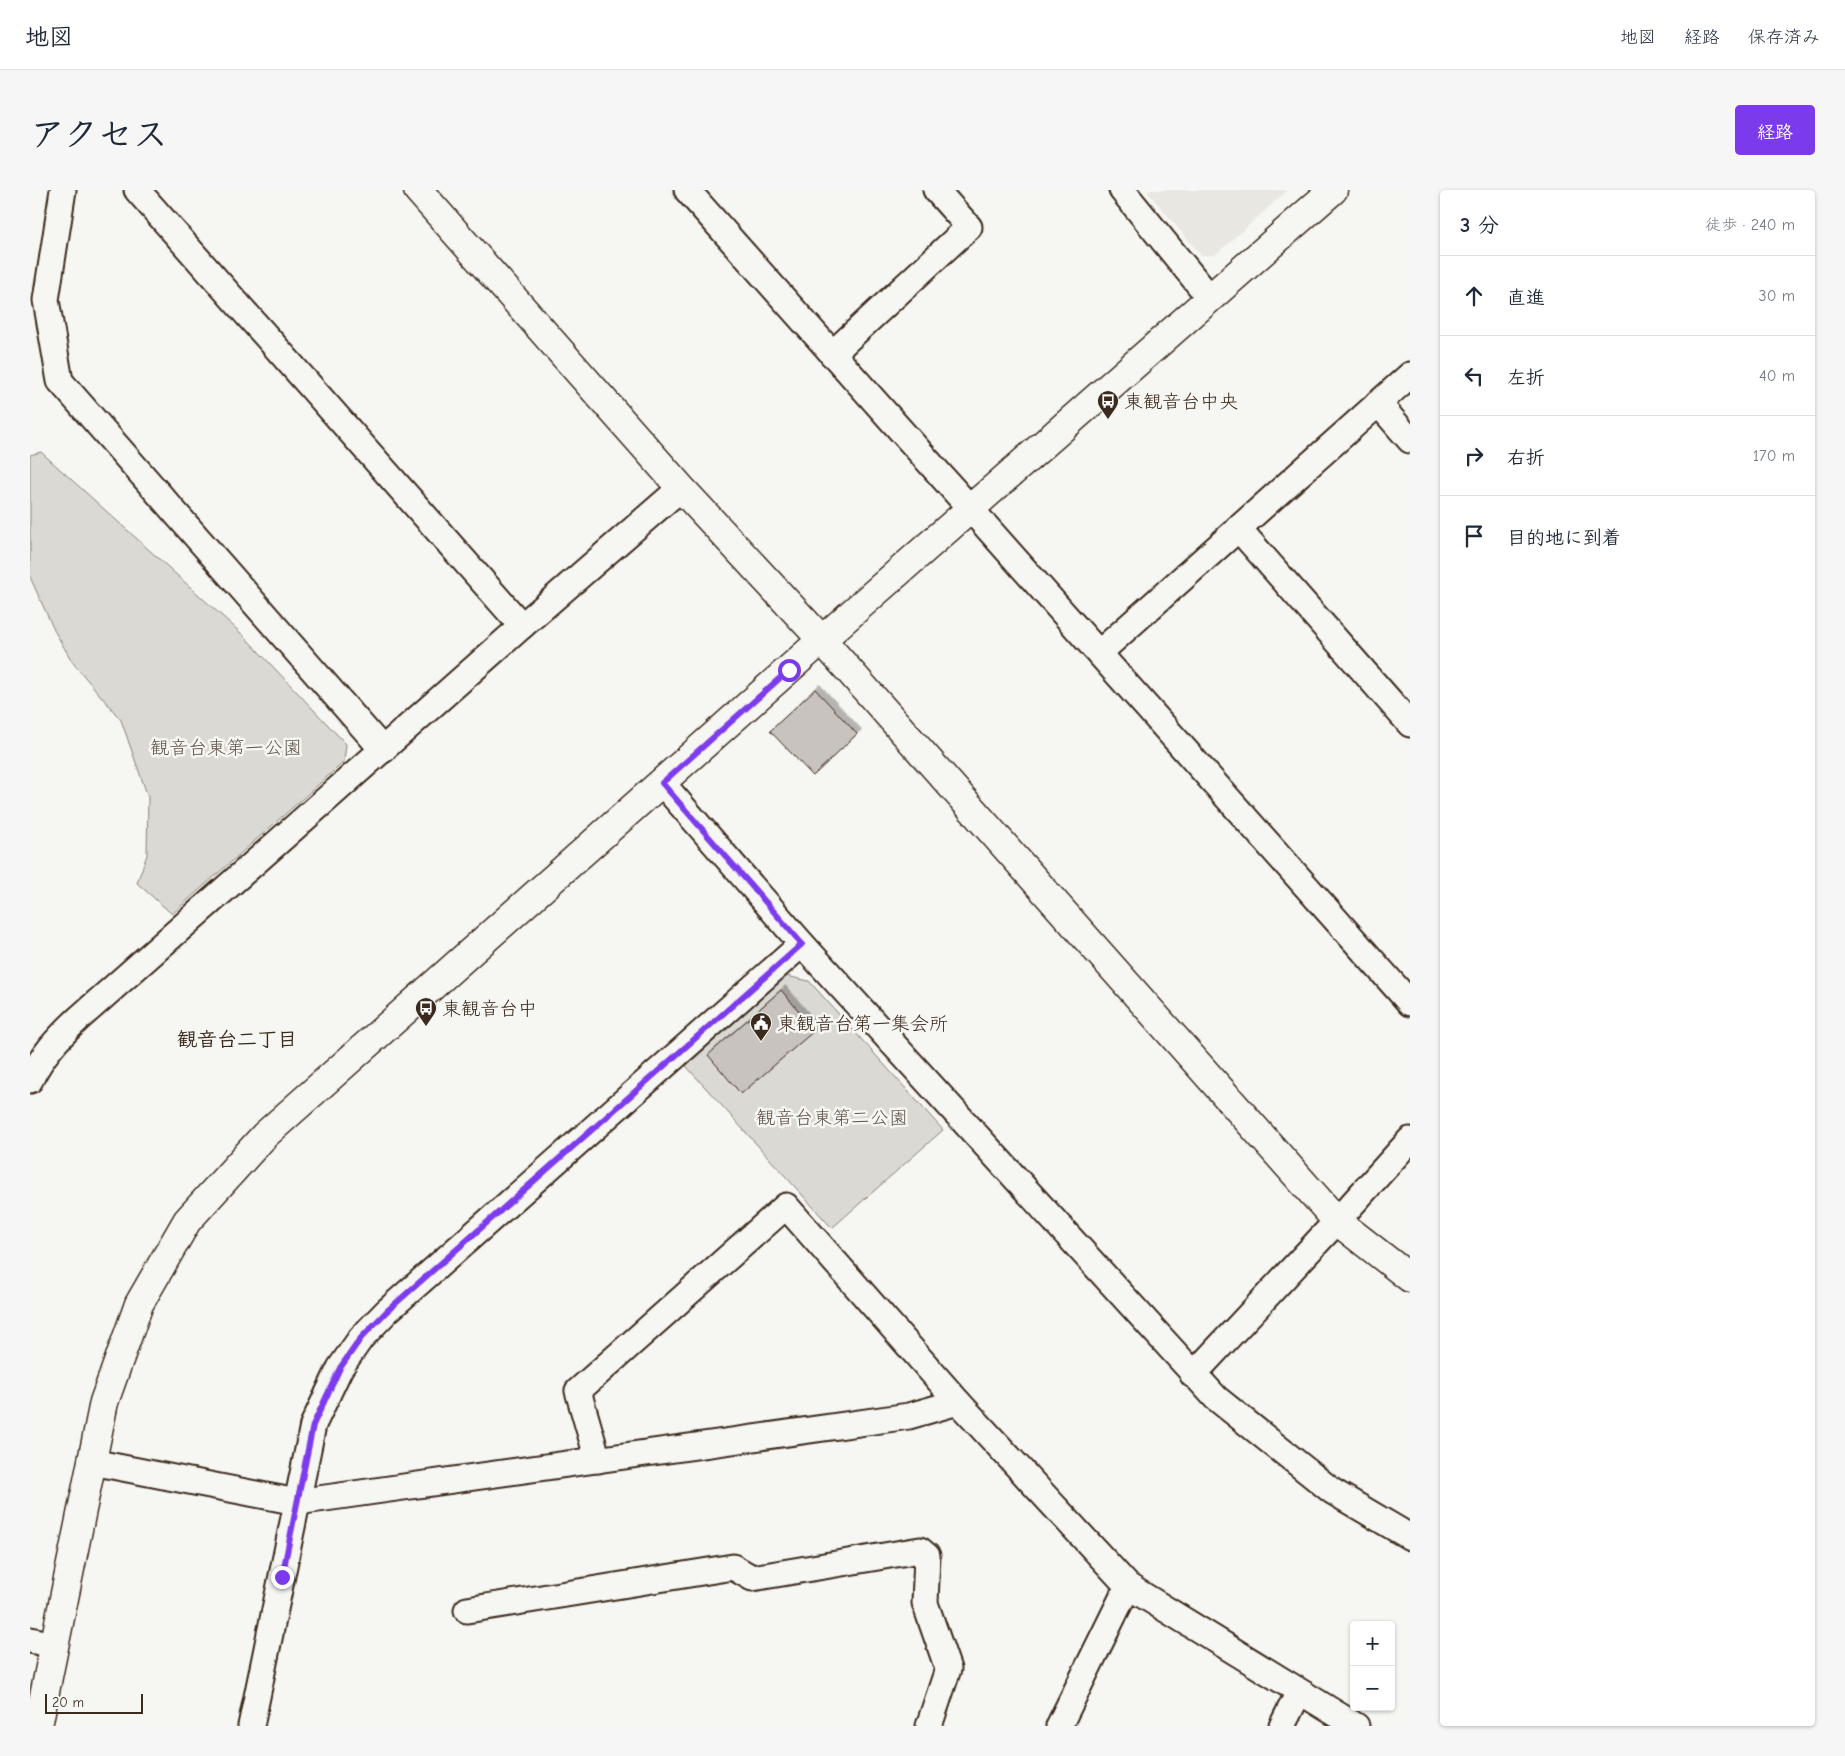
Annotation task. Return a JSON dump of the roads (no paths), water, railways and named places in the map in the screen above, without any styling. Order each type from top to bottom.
[{"type":"street","points":[[63,190],[46,300],[60,382],[383,750]]},
{"type":"street","points":[[137,190],[522,626]]},
{"type":"street","points":[[418,190],[681,488],[822,640],[1337,1221],[1410,1278]]},
{"type":"street","points":[[687,190],[1410,1003]]},
{"type":"street","points":[[832,354],[969,227],[936,190]]},
{"type":"street","points":[[1122,190],[1210,298]]},
{"type":"street","points":[[38,1726],[43,1643],[92,1462],[104,1402],[139,1304],[187,1221],[265,1135],[822,640],[1333,190]]},
{"type":"street","points":[[1099,653],[1410,375]]},
{"type":"street","points":[[1378,403],[1410,440]]},
{"type":"street","points":[[30,1080],[39,1061],[54,1042],[78,1019],[522,626],[681,488]]},
{"type":"street","points":[[1238,528],[1410,724]]},
{"type":"street","points":[[662,783],[802,944],[1193,1375],[1216,1398],[1332,1491],[1410,1536]]},
{"type":"street","points":[[251,1726],[313,1425],[340,1368],[361,1338],[387,1311],[802,944]]},
{"type":"street","points":[[1193,1375],[1410,1140]]},
{"type":"street","points":[[598,1460],[578,1391],[786,1206],[958,1402],[1128,1586],[1356,1726]]},
{"type":"street","points":[[92,1462],[297,1502],[909,1416],[958,1402]]},
{"type":"street","points":[[467,1610],[733,1567],[752,1578],[920,1550],[927,1556],[924,1602],[948,1669],[929,1726]]},
{"type":"street","points":[[1059,1726],[1128,1586]]},
{"type":"street","points":[[1282,1726],[1298,1692]]},
{"type":"place","name":"東観音台中央","points":[[1108,420]]},
{"type":"place","name":"東観音台中","points":[[426,1027]]},
{"type":"place","name":"東観音台第一集会所","points":[[761,1042]]},
{"type":"district","name":"観音台二丁目","points":[[237,1039]]},
{"type":"park label","name":"観音台東第一公園","points":[[226,747]]},
{"type":"park label","name":"観音台東第二公園","points":[[832,1117]]}]
